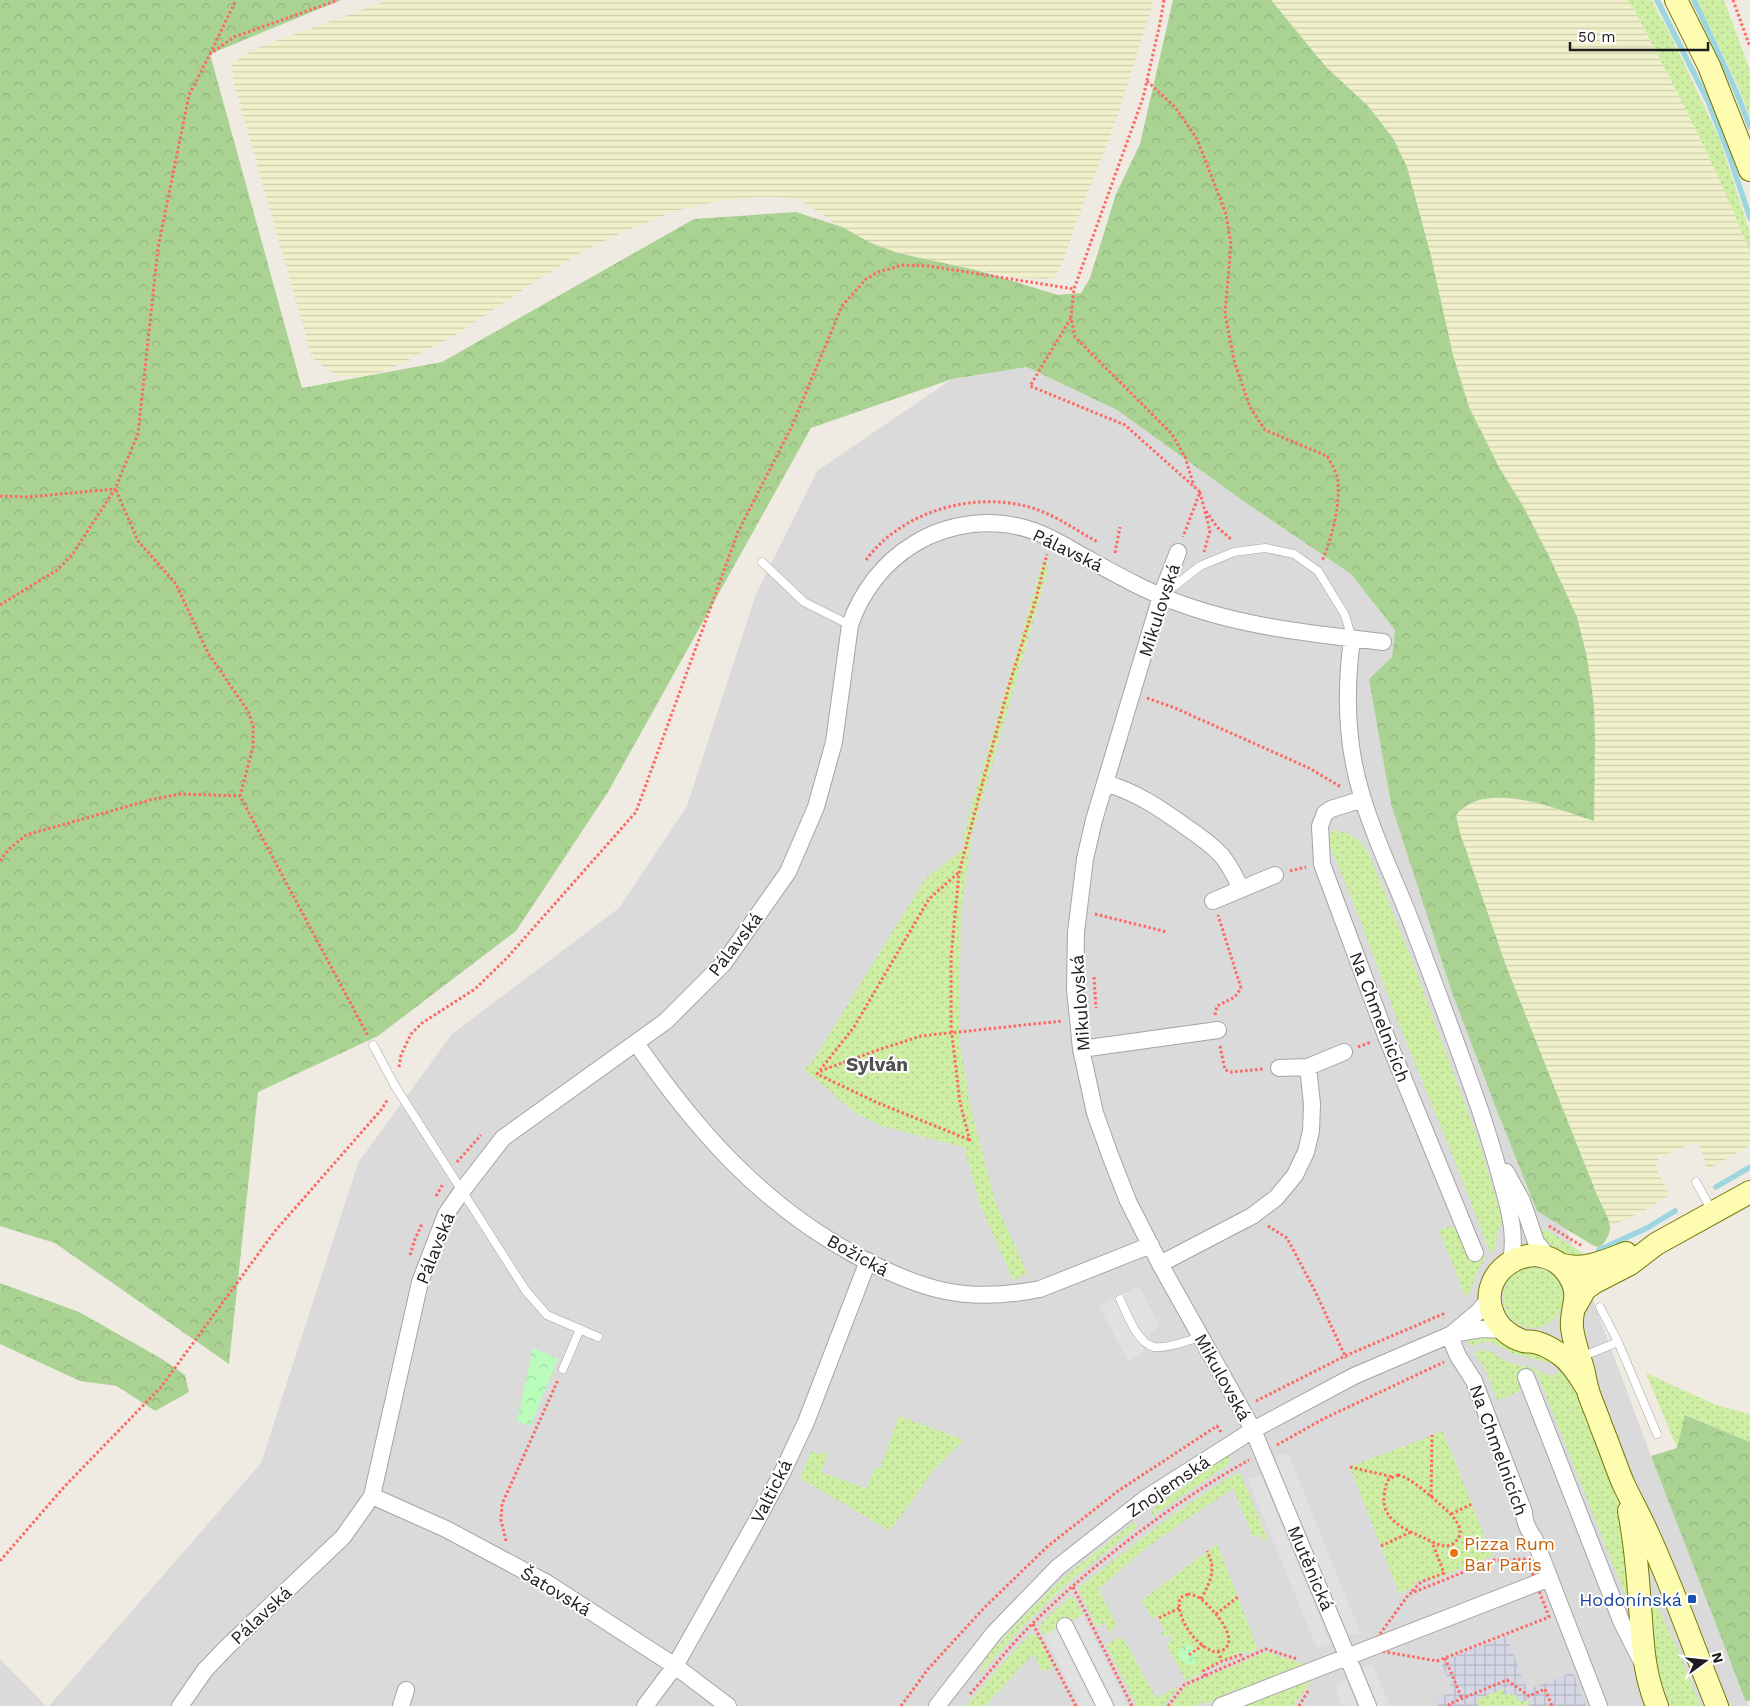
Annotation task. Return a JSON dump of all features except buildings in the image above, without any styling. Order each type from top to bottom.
[{"type":"street","points":[[1676,0],[1709,66],[1750,170]]},
{"type":"street","name":"Pálavská","points":[[180,1706],[205,1670],[228,1646],[343,1537],[372,1496],[420,1282],[446,1214],[462,1191],[503,1138],[666,1021],[724,963],[788,872],[816,807],[834,742],[850,625],[855,612],[874,580],[904,550],[922,538],[965,524],[988,523],[1010,525],[1051,538],[1161,596],[1201,610],[1294,631],[1383,642]]},
{"type":"street","name":"Mikulovská","points":[[1178,552],[1161,596],[1094,820],[1085,859],[1078,912],[1075,988],[1081,1049],[1095,1113],[1128,1201],[1160,1264],[1253,1430]]},
{"type":"street","points":[[1352,638],[1348,680],[1349,732],[1354,766],[1363,799],[1437,992],[1494,1150],[1512,1224],[1514,1247],[1511,1261]]},
{"type":"street","points":[[1105,783],[1142,797],[1202,838],[1222,856],[1241,890]]},
{"type":"street","name":"Na Chmelnicích","points":[[1363,799],[1331,809],[1325,814],[1320,826],[1322,864],[1386,1036],[1475,1254]]},
{"type":"street","points":[[1212,901],[1275,875]]},
{"type":"street","points":[[1081,1049],[1218,1030]]},
{"type":"street","name":"Božická","points":[[636,1043],[690,1117],[740,1171],[763,1192],[832,1242],[912,1282],[938,1290],[996,1296],[1040,1289],[1151,1245]]},
{"type":"street","points":[[1279,1068],[1308,1067],[1344,1052]]},
{"type":"street","points":[[1160,1264],[1252,1216],[1276,1198],[1295,1175],[1306,1152],[1311,1131],[1312,1104],[1308,1067]]},
{"type":"street","points":[[1494,1150],[1522,1201],[1536,1242],[1554,1262],[1567,1272],[1572,1282],[1576,1293],[1574,1337],[1587,1388],[1624,1483],[1648,1534],[1717,1706]]},
{"type":"street","points":[[1656,1244],[1584,1266],[1568,1267],[1539,1256],[1528,1256],[1511,1261],[1504,1266],[1494,1281],[1490,1298],[1493,1316],[1504,1330],[1513,1337],[1524,1341],[1548,1340],[1566,1326],[1586,1289],[1595,1282],[1630,1264],[1656,1244],[1750,1192]]},
{"type":"street","name":"Valtická","points":[[645,1706],[675,1666],[756,1522],[806,1422],[868,1261]]},
{"type":"street","name":"Znojemská","points":[[1450,1335],[1478,1312],[1490,1298]]},
{"type":"street","name":"Znojemská","points":[[937,1706],[994,1633],[1058,1567],[1146,1498],[1253,1430],[1354,1376],[1450,1335],[1482,1329],[1504,1330]]},
{"type":"street","name":"Na Chmelnicích","points":[[1450,1335],[1458,1356],[1474,1382],[1524,1512],[1524,1519],[1534,1538],[1599,1706]]},
{"type":"street","points":[[1536,1342],[1561,1354],[1587,1388]]},
{"type":"street","points":[[1526,1377],[1622,1623],[1644,1666]]},
{"type":"street","name":"Mutěnická","points":[[1253,1430],[1368,1706]]},
{"type":"street","points":[[1624,1483],[1632,1525],[1637,1568],[1644,1666],[1657,1706]]},
{"type":"street","name":"Šatovská","points":[[372,1496],[446,1529],[547,1583],[675,1666],[728,1706]]},
{"type":"street","points":[[1221,1706],[1550,1578]]},
{"type":"street","points":[[1065,1626],[1104,1706]]},
{"type":"lane","points":[[1161,596],[1200,566],[1234,552],[1265,548],[1294,554],[1318,571],[1345,615],[1352,638]]},
{"type":"lane","points":[[762,562],[804,602],[850,625]]},
{"type":"lane","points":[[373,1046],[395,1086],[526,1291],[547,1314],[598,1337]]},
{"type":"lane","points":[[1696,1182],[1713,1213]]},
{"type":"lane","points":[[1120,1299],[1138,1336],[1153,1347],[1166,1346],[1201,1337]]},
{"type":"lane","points":[[1600,1307],[1618,1342],[1657,1434]]},
{"type":"lane","points":[[564,1369],[580,1329]]},
{"type":"lane","points":[[1579,1358],[1618,1342]]},
{"type":"path","points":[[0,605],[56,570],[72,555],[116,489],[138,434],[158,248],[189,95],[236,0]]},
{"type":"path","points":[[210,54],[234,37],[338,0]]},
{"type":"path","points":[[1164,0],[1143,98],[1074,289],[1071,317],[1076,337],[1172,434],[1185,458],[1194,486]]},
{"type":"path","points":[[1733,0],[1750,47]]},
{"type":"path","points":[[1147,81],[1175,107],[1197,139],[1226,214],[1231,244],[1225,314],[1235,364],[1250,407],[1265,430],[1327,456],[1338,479],[1336,509],[1330,542],[1318,571]]},
{"type":"path","points":[[0,1561],[64,1486],[161,1387],[275,1231],[381,1110],[395,1086],[401,1055],[411,1034],[422,1023],[475,990],[506,959],[636,812],[738,532],[792,426],[842,306],[866,279],[878,272],[903,265],[929,266],[1074,289]]},
{"type":"path","points":[[1071,317],[1030,386],[1125,425],[1200,492],[1210,531],[1200,566]]},
{"type":"path","points":[[0,496],[28,497],[116,489]]},
{"type":"path","points":[[116,489],[138,541],[176,584],[208,653],[248,711],[253,726],[252,747],[240,796],[373,1046]]},
{"type":"path","points":[[1178,552],[1200,492]]},
{"type":"path","points":[[1204,509],[1217,526],[1236,543],[1252,550]]},
{"type":"path","points":[[1115,552],[1120,528]]},
{"type":"path","points":[[819,1072],[817,1074],[878,1103],[970,1141],[960,1103],[952,1033],[952,957],[959,873],[1011,679],[1048,553]]},
{"type":"path","points":[[1144,707],[1150,689]]},
{"type":"path","points":[[1147,698],[1175,708],[1309,768],[1363,799]]},
{"type":"path","points":[[0,861],[8,850],[26,835],[150,800],[180,794],[240,796]]},
{"type":"path","points":[[819,1072],[854,1026],[929,899],[959,873]]},
{"type":"path","points":[[1212,901],[1241,988],[1235,996],[1217,1006],[1215,1013],[1225,1070],[1231,1072],[1279,1068]]},
{"type":"path","points":[[1094,923],[1095,907]]},
{"type":"path","points":[[1095,914],[1167,932]]},
{"type":"path","points":[[1094,976],[1096,1010]]},
{"type":"path","points":[[819,1072],[921,1036],[1078,1019]]},
{"type":"path","points":[[433,1199],[460,1158],[483,1134]]},
{"type":"path","points":[[1252,1216],[1287,1238],[1315,1291],[1354,1376]]},
{"type":"path","points":[[410,1256],[422,1223]]},
{"type":"path","points":[[1251,1393],[1256,1402],[1345,1356],[1443,1314],[1450,1335]]},
{"type":"path","points":[[966,1699],[1033,1624],[1073,1586],[1146,1527],[1215,1479],[1323,1419],[1458,1356]]},
{"type":"path","points":[[506,1542],[501,1520],[502,1504],[564,1369]]},
{"type":"path","points":[[1431,1497],[1432,1435]]},
{"type":"path","points":[[1350,1467],[1393,1477],[1402,1476],[1451,1514],[1459,1528],[1458,1540],[1446,1546],[1411,1532],[1394,1522],[1385,1510],[1384,1502],[1385,1487],[1387,1482],[1393,1477]]},
{"type":"path","points":[[1451,1514],[1472,1504]]},
{"type":"path","points":[[1381,1546],[1411,1532]]},
{"type":"path","points":[[1409,1594],[1421,1582],[1444,1573],[1432,1541]]},
{"type":"path","points":[[1201,1599],[1212,1578],[1213,1572],[1212,1561],[1207,1551]]},
{"type":"path","points":[[1073,1586],[1132,1706]]},
{"type":"path","points":[[1193,1594],[1201,1599],[1216,1614],[1229,1636],[1228,1646],[1218,1651],[1212,1651],[1194,1637],[1186,1627],[1179,1608],[1180,1598],[1183,1595],[1193,1594]]},
{"type":"path","points":[[1216,1614],[1238,1597]]},
{"type":"path","points":[[1158,1618],[1179,1608]]},
{"type":"path","points":[[1033,1624],[1076,1706]]},
{"type":"path","points":[[1189,1654],[1204,1645]]},
{"type":"path","points":[[1168,1706],[1184,1685],[1266,1649],[1321,1667]]},
{"type":"path","points":[[1218,1651],[1222,1661]]},
{"type":"path","points":[[1205,1676],[1203,1671],[1222,1661],[1241,1655],[1243,1659]]},
{"type":"path","points":[[1445,1658],[1462,1699]]},
{"type":"path","points":[[1450,1706],[1449,1704],[1507,1680],[1529,1696],[1545,1689],[1552,1706]]},
{"type":"shaded area","points":[[1027,367],[1117,410],[1249,505],[1351,574],[1395,630],[1392,657],[1370,679],[1391,804],[1451,990],[1537,1211],[1566,1228],[1651,1456],[1748,1706],[49,1706],[261,1463],[358,1163],[452,1034],[619,908],[687,806],[756,594],[817,471],[952,379]]},
{"type":"shaded area","points":[[1139,1286],[1160,1327],[1148,1334],[1151,1339],[1140,1355],[1128,1361],[1099,1306]]},
{"type":"shaded area","points":[[1288,1453],[1360,1632],[1347,1637],[1275,1458]]},
{"type":"shaded area","points":[[1261,1475],[1330,1643],[1317,1648],[1248,1480]]},
{"type":"shaded area","points":[[1083,1615],[1128,1706],[1115,1706],[1071,1622]]},
{"type":"shaded area","points":[[1057,1629],[1096,1706],[1080,1706],[1044,1635]]},
{"type":"shaded area","points":[[1507,1636],[1527,1690],[1573,1672],[1586,1706],[1528,1706],[1528,1701],[1518,1701],[1517,1696],[1514,1694],[1511,1696],[1510,1693],[1505,1695],[1503,1690],[1506,1688],[1477,1699],[1476,1702],[1479,1706],[1438,1706],[1435,1699],[1453,1692],[1441,1662]]},
{"type":"shaded area","points":[[0,1659],[46,1706],[0,1706]]},
{"type":"shaded area","points":[[1372,1663],[1390,1706],[1375,1706],[1359,1669]]},
{"type":"shaded area","points":[[1346,1680],[1356,1706],[1342,1706],[1334,1685]]},
{"type":"green space","points":[[0,0],[341,0],[210,54],[302,388],[442,362],[694,219],[796,212],[842,227],[871,243],[898,253],[980,271],[1058,295],[1081,293],[1090,278],[1116,194],[1140,144],[1173,0],[1271,0],[1326,67],[1368,106],[1393,138],[1407,167],[1430,252],[1453,355],[1469,407],[1500,469],[1523,506],[1549,556],[1577,617],[1587,657],[1594,705],[1594,821],[1543,805],[1503,798],[1485,799],[1469,804],[1456,815],[1460,833],[1505,963],[1610,1225],[1608,1236],[1604,1243],[1600,1247],[1594,1246],[1537,1211],[1451,990],[1391,804],[1369,679],[1392,657],[1395,630],[1351,574],[1249,505],[1117,410],[1027,367],[952,379],[811,428],[608,792],[516,931],[378,1036],[258,1092],[229,1364],[55,1243],[0,1226]]},
{"type":"green space","points":[[389,0],[1154,0],[1113,129],[1056,276],[1046,279],[1012,277],[898,253],[871,243],[794,198],[758,197],[714,202],[675,211],[623,232],[586,250],[455,335],[389,370],[360,377],[339,376],[326,369],[312,357],[233,80],[232,63],[257,48]]},
{"type":"green space","points":[[1271,0],[1627,0],[1635,11],[1693,125],[1728,197],[1750,252],[1750,1145],[1707,1170],[1703,1154],[1696,1141],[1659,1158],[1656,1168],[1669,1194],[1668,1196],[1641,1212],[1611,1226],[1505,963],[1460,833],[1456,815],[1463,807],[1477,800],[1501,798],[1548,805],[1568,813],[1595,741],[1594,705],[1587,657],[1577,617],[1549,556],[1523,506],[1500,469],[1469,407],[1393,138],[1368,106],[1326,67]]},
{"type":"green space","points":[[1627,0],[1651,0],[1669,32],[1720,140],[1750,233],[1750,252],[1738,221],[1696,130],[1635,11]]},
{"type":"green space","points":[[1697,0],[1724,0],[1750,71],[1750,118],[1739,88]]},
{"type":"green space","points":[[1044,557],[1048,570],[972,835],[961,913],[959,1039],[971,1109],[995,1201],[1027,1273],[1013,1280],[981,1207],[964,1147],[882,1126],[855,1113],[803,1068],[811,1064],[925,879],[963,849],[965,828]]},
{"type":"green space","points":[[1336,830],[1355,838],[1369,854],[1411,958],[1480,1145],[1503,1222],[1491,1255],[1330,845],[1328,838]]},
{"type":"green space","points":[[1448,1227],[1457,1228],[1470,1260],[1485,1254],[1472,1288],[1466,1298],[1439,1230]]},
{"type":"green space","points":[[1543,1229],[1581,1252],[1585,1260],[1553,1251],[1539,1230]]},
{"type":"green space","points":[[1533,1268],[1550,1273],[1558,1281],[1563,1298],[1558,1315],[1550,1323],[1533,1328],[1516,1323],[1508,1315],[1503,1298],[1508,1281],[1516,1273]]},
{"type":"green space","points":[[0,1283],[79,1312],[162,1359],[185,1375],[189,1392],[155,1411],[117,1386],[80,1381],[0,1344]]},
{"type":"green space","points":[[1477,1336],[1496,1336],[1555,1362],[1548,1363],[1514,1354],[1492,1342],[1470,1346],[1466,1340]]},
{"type":"green space","points":[[533,1348],[558,1359],[530,1426],[517,1421]]},
{"type":"green space","points":[[1481,1350],[1492,1352],[1507,1362],[1533,1368],[1549,1376],[1564,1371],[1579,1398],[1620,1503],[1624,1518],[1633,1600],[1628,1602],[1537,1373],[1517,1381],[1521,1391],[1498,1400],[1484,1367],[1474,1353]]},
{"type":"green space","points":[[1646,1373],[1716,1405],[1750,1414],[1750,1442],[1686,1415],[1677,1448]]},
{"type":"green space","points":[[1685,1415],[1750,1442],[1750,1700],[1746,1702],[1651,1456],[1677,1448]]},
{"type":"green space","points":[[899,1416],[964,1440],[932,1472],[890,1531],[800,1478],[812,1451],[822,1455],[824,1452],[828,1454],[821,1472],[867,1489],[875,1468],[880,1469]]},
{"type":"green space","points":[[1443,1431],[1492,1556],[1430,1581],[1428,1577],[1413,1583],[1414,1587],[1399,1593],[1350,1467]]},
{"type":"green space","points":[[1228,1455],[1230,1459],[1228,1465],[1152,1516],[1154,1507]]},
{"type":"green space","points":[[1238,1473],[1241,1475],[1267,1538],[1266,1540],[1263,1542],[1260,1534],[1253,1537],[1233,1488],[1151,1544],[1098,1589],[1116,1624],[1114,1625],[1115,1628],[1109,1632],[1105,1623],[1097,1627],[1081,1595],[1079,1589],[1082,1585],[1159,1525],[1215,1486]]},
{"type":"green space","points":[[1134,1522],[1138,1526],[1069,1582],[1027,1622],[977,1677],[987,1656],[1023,1617],[1064,1577]]},
{"type":"green space","points":[[1217,1544],[1258,1649],[1245,1654],[1244,1651],[1201,1671],[1202,1673],[1186,1681],[1166,1644],[1173,1639],[1169,1634],[1163,1637],[1161,1633],[1165,1631],[1157,1616],[1152,1618],[1142,1600]]},
{"type":"green space","points":[[1070,1597],[1075,1599],[1083,1615],[1044,1635],[1040,1628],[1041,1623]]},
{"type":"green space","points":[[1653,1603],[1656,1603],[1679,1652],[1700,1706],[1671,1706],[1653,1662],[1650,1624]]},
{"type":"green space","points":[[1034,1634],[1039,1638],[1053,1667],[1042,1672],[1034,1654],[985,1706],[966,1706],[999,1667],[1030,1635]]},
{"type":"green space","points":[[1120,1637],[1121,1640],[1124,1639],[1156,1698],[1179,1686],[1164,1706],[1137,1706],[1106,1645]]},
{"type":"green space","points":[[1187,1645],[1194,1648],[1197,1656],[1197,1662],[1193,1665],[1186,1664],[1179,1658],[1178,1650]]},
{"type":"green space","points":[[1266,1652],[1308,1665],[1269,1681],[1267,1677],[1237,1692],[1236,1689],[1207,1704],[1205,1701],[1195,1706],[1171,1706],[1186,1686]]},
{"type":"green space","points":[[1313,1678],[1293,1706],[1238,1706]]},
{"type":"green space","points":[[1506,1688],[1519,1700],[1528,1701],[1530,1705],[1478,1706],[1477,1699]]},
{"type":"waterway","points":[[1657,0],[1708,101],[1728,152],[1750,218]]},
{"type":"waterway","points":[[1694,0],[1736,91],[1750,127]]},
{"type":"waterway","points":[[1716,1187],[1750,1167]]},
{"type":"waterway","points":[[1599,1250],[1647,1228],[1675,1211]]},
{"type":"place","name":"Pizza Rum Bar Paris","points":[[1454,1553]]},
{"type":"place","name":"Hodonínská","points":[[1692,1599]]},
{"type":"district","name":"Sylván","points":[[877,1064]]}]
